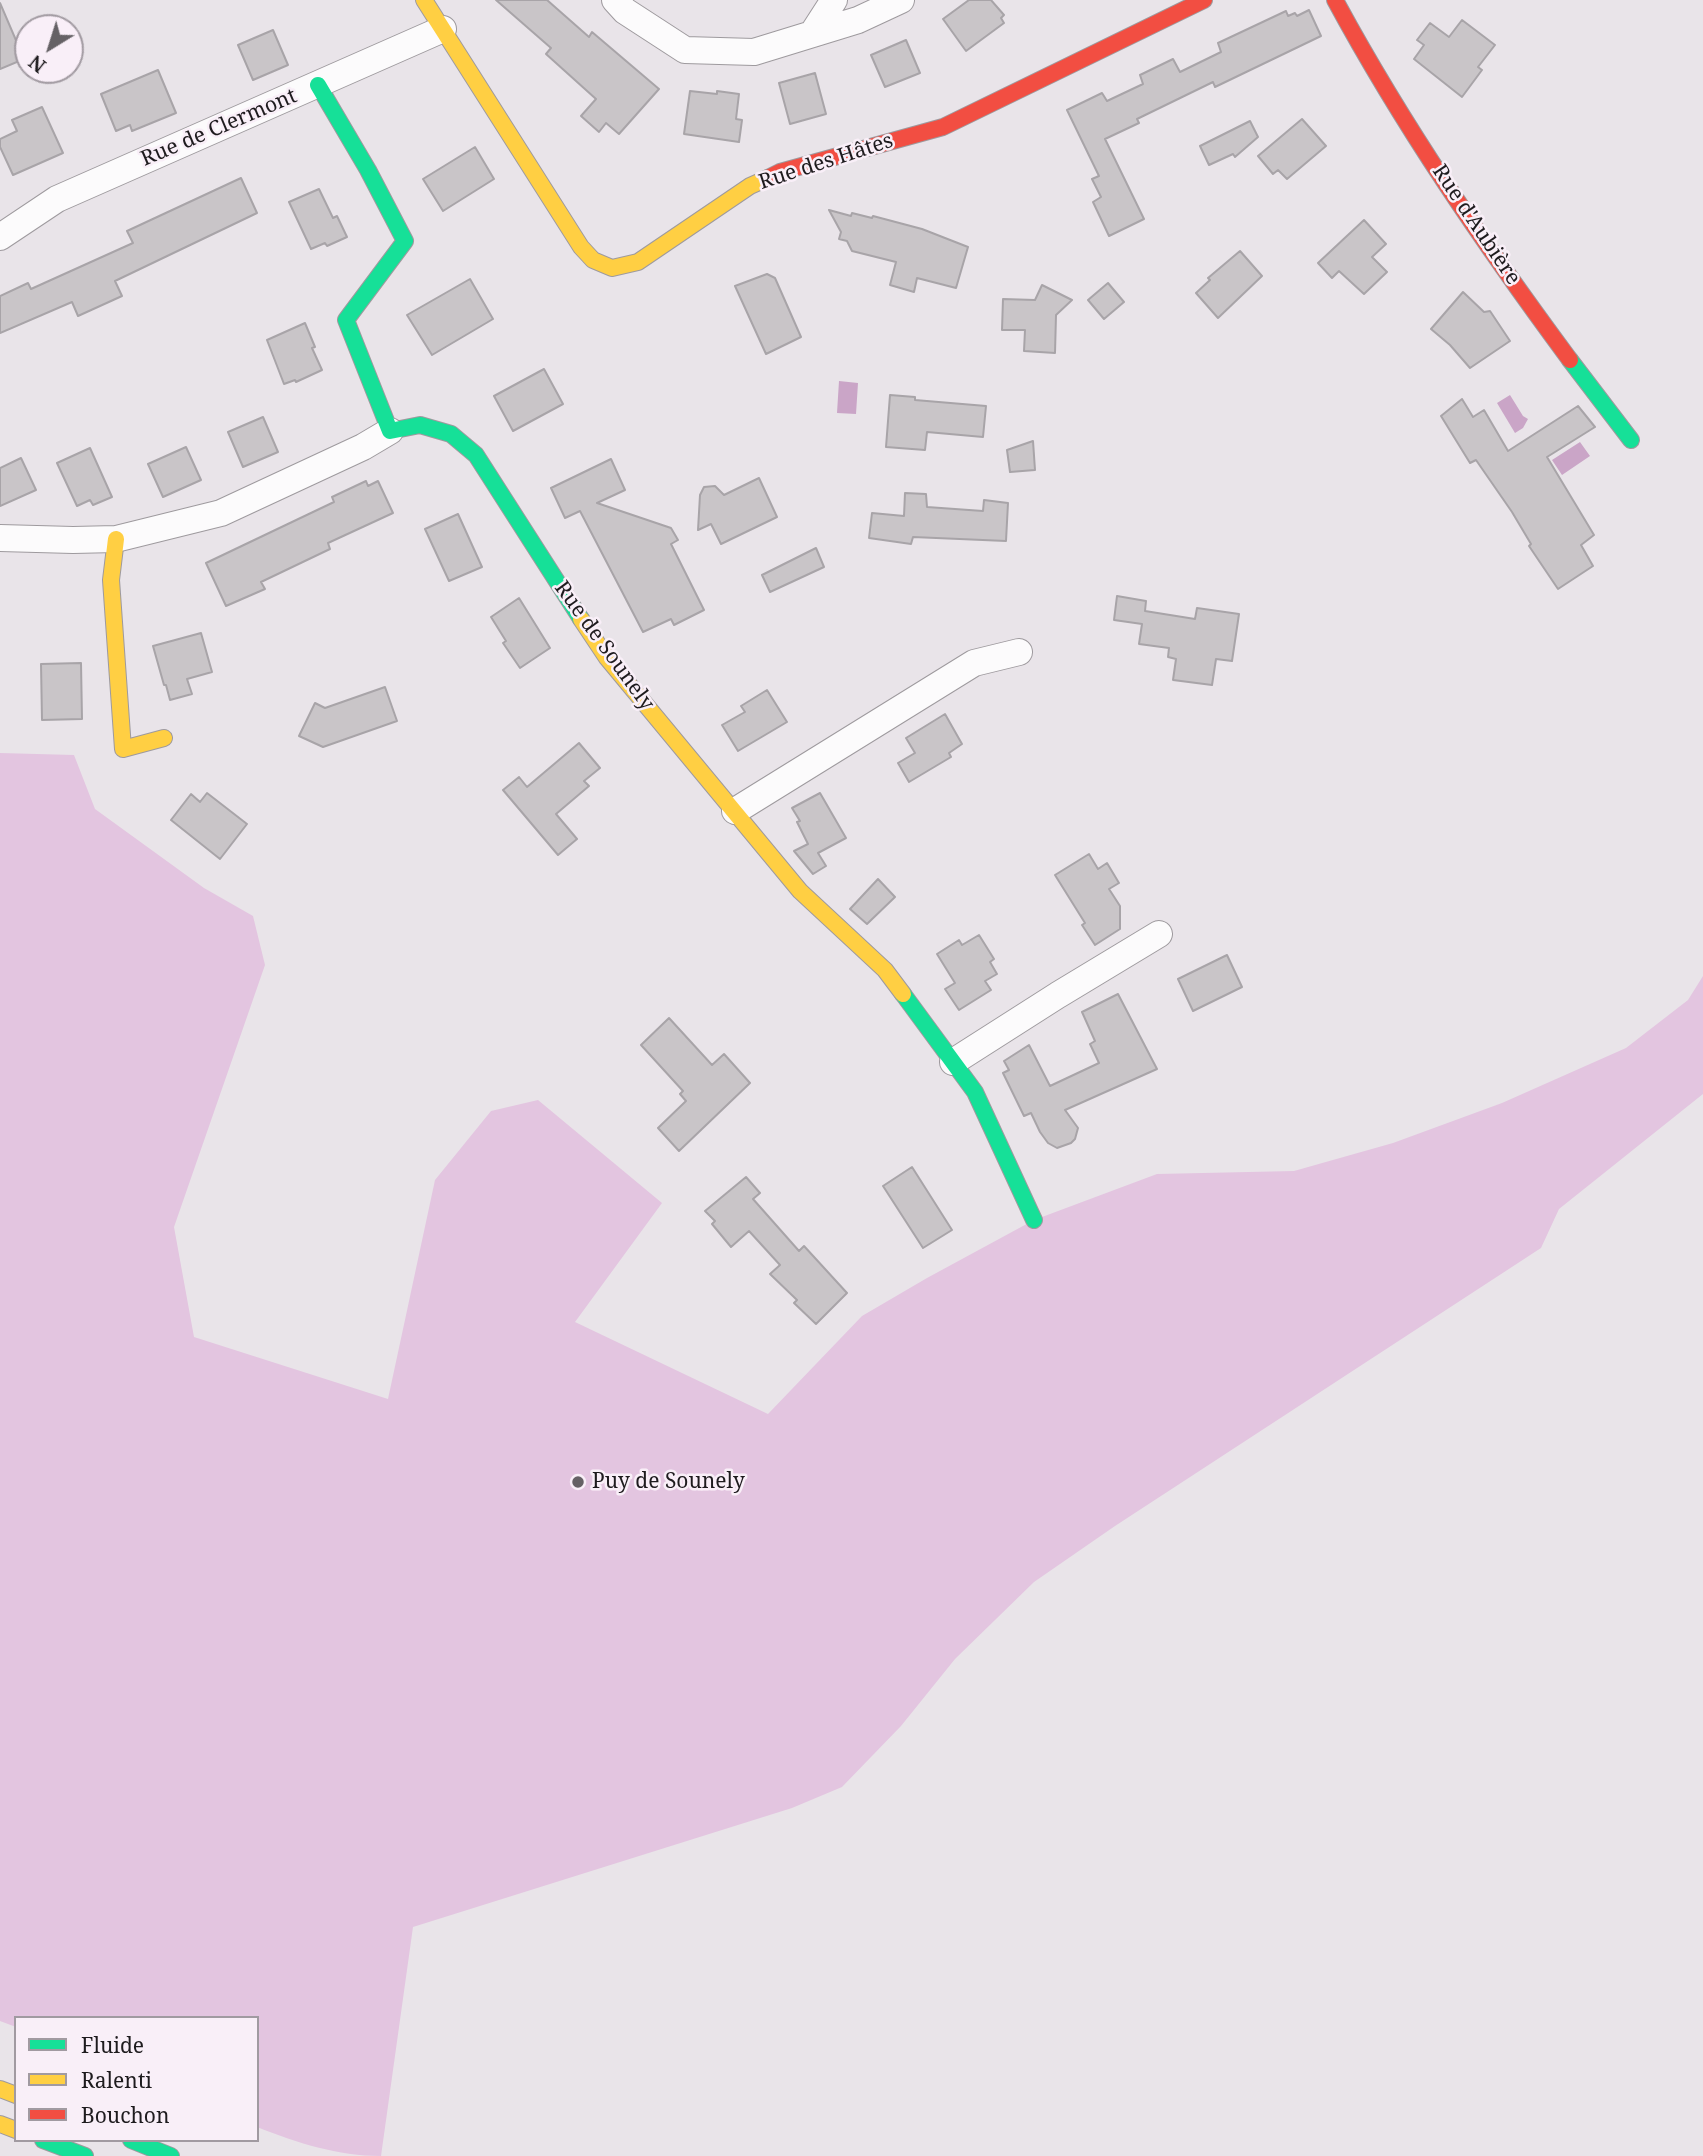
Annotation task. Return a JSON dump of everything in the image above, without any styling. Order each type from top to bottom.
[{"type":"main road","name":"Rue des Hâtes","points":[[424,0],[581,247],[593,260],[612,268],[638,262],[760,181],[780,172],[943,127],[1204,0]]},
{"type":"main road","name":"Rue d'Aubière","points":[[1335,0],[1367,58],[1453,195],[1576,369],[1631,440]]},
{"type":"main road","points":[[318,85],[368,170],[405,241],[346,320],[390,431]]},
{"type":"main road","name":"Rue de Sounely","points":[[390,431],[420,425],[451,434],[476,455],[607,658],[800,891],[885,970],[975,1092],[1034,1220]]},
{"type":"main road","points":[[116,539],[111,580],[123,749],[164,738]]},
{"type":"main road","points":[[48,2142],[85,2156]]},
{"type":"main road","points":[[136,2142],[171,2156]]},
{"type":"street","points":[[615,0],[625,12],[685,50],[754,52],[858,20],[901,0]]},
{"type":"street","points":[[812,34],[834,0]]},
{"type":"street","name":"Rue de Clermont","points":[[0,237],[57,199],[443,29]]},
{"type":"street","points":[[0,538],[116,539],[221,513],[363,447],[390,431]]},
{"type":"street","points":[[735,811],[974,663],[1018,652]]},
{"type":"street","points":[[953,1062],[1160,934]]},
{"type":"shaded area","points":[[839,381],[858,383],[856,414],[837,413]]},
{"type":"shaded area","points":[[1510,395],[1523,416],[1528,419],[1523,428],[1515,433],[1497,403]]},
{"type":"shaded area","points":[[1580,442],[1590,456],[1562,475],[1552,460]]},
{"type":"shaded area","points":[[0,753],[74,755],[95,809],[204,888],[253,916],[265,965],[174,1227],[194,1337],[388,1399],[435,1180],[491,1111],[538,1100],[662,1203],[575,1322],[768,1414],[862,1316],[1034,1220],[1157,1174],[1294,1171],[1393,1143],[1502,1103],[1626,1048],[1688,1000],[1703,976],[1703,1094],[1559,1209],[1541,1248],[1115,1526],[1034,1582],[955,1659],[901,1726],[842,1787],[792,1808],[413,1927],[381,2156],[333,2151],[259,2128],[259,2016],[14,2016],[14,2026],[0,2021]]},
{"type":"building","points":[[496,0],[547,0],[589,37],[592,32],[659,89],[619,134],[606,123],[599,132],[581,116],[596,99],[546,54],[551,48]]},
{"type":"building","points":[[969,0],[991,0],[1004,15],[1001,18],[1004,23],[966,51],[943,19]]},
{"type":"building","points":[[0,3],[14,36],[14,63],[0,69]]},
{"type":"building","points":[[1309,10],[1321,36],[1215,87],[1213,82],[1137,119],[1139,123],[1105,139],[1144,219],[1109,236],[1093,202],[1101,197],[1092,179],[1099,176],[1067,110],[1102,93],[1107,101],[1143,84],[1140,75],[1173,59],[1180,72],[1221,52],[1218,43],[1286,11],[1288,16],[1295,13],[1297,16]]},
{"type":"building","points":[[1462,20],[1495,45],[1478,67],[1482,70],[1462,97],[1414,59],[1424,45],[1417,40],[1430,23],[1449,37]]},
{"type":"building","points":[[273,30],[288,65],[253,80],[238,45]]},
{"type":"building","points":[[906,40],[920,73],[885,87],[871,55]]},
{"type":"building","points":[[158,70],[176,113],[132,131],[130,125],[116,131],[101,94]]},
{"type":"building","points":[[815,73],[826,114],[790,124],[779,83]]},
{"type":"building","points":[[690,91],[739,94],[736,119],[742,120],[739,142],[684,134]]},
{"type":"building","points":[[42,107],[63,153],[13,175],[0,147],[0,139],[17,131],[12,120]]},
{"type":"building","points":[[1302,119],[1326,146],[1287,179],[1278,170],[1273,174],[1258,156]]},
{"type":"building","points":[[1250,121],[1258,137],[1235,157],[1233,154],[1209,165],[1200,146]]},
{"type":"building","points":[[475,147],[494,179],[443,211],[423,179]]},
{"type":"building","points":[[241,178],[257,213],[115,281],[122,296],[78,316],[72,302],[0,333],[0,296],[28,283],[31,289],[133,243],[127,231]]},
{"type":"building","points":[[319,189],[333,218],[337,216],[347,237],[327,246],[325,243],[311,249],[289,202]]},
{"type":"building","points":[[829,210],[851,216],[852,213],[872,218],[873,216],[922,229],[968,247],[956,288],[917,278],[914,292],[890,285],[896,262],[852,251],[847,241],[839,239],[841,232]]},
{"type":"building","points":[[1364,220],[1386,244],[1372,257],[1387,272],[1364,294],[1339,271],[1332,278],[1318,263]]},
{"type":"building","points":[[1240,251],[1262,276],[1218,318],[1196,293],[1210,280],[1208,278]]},
{"type":"building","points":[[767,274],[775,278],[801,337],[766,354],[735,286]]},
{"type":"building","points":[[470,279],[493,319],[432,355],[407,315]]},
{"type":"building","points":[[1108,283],[1124,302],[1104,319],[1088,300]]},
{"type":"building","points":[[1042,285],[1072,300],[1056,315],[1055,353],[1024,351],[1025,330],[1002,330],[1003,299],[1035,300]]},
{"type":"building","points":[[1463,292],[1484,312],[1490,311],[1510,341],[1470,368],[1450,345],[1431,329]]},
{"type":"building","points":[[305,323],[322,370],[296,382],[295,380],[284,384],[267,340]]},
{"type":"building","points":[[544,369],[563,404],[513,431],[494,396]]},
{"type":"building","points":[[890,395],[915,397],[915,400],[986,406],[983,437],[927,432],[925,450],[886,447]]},
{"type":"building","points":[[1462,399],[1473,417],[1484,410],[1508,451],[1578,406],[1595,427],[1547,457],[1594,535],[1581,545],[1593,566],[1558,589],[1529,546],[1531,544],[1512,512],[1476,460],[1470,463],[1441,416]]},
{"type":"building","points":[[263,417],[278,452],[243,467],[228,432]]},
{"type":"building","points":[[1033,441],[1035,470],[1010,472],[1007,450]]},
{"type":"building","points":[[186,447],[201,480],[163,497],[148,464]]},
{"type":"building","points":[[90,448],[112,497],[93,505],[90,500],[77,506],[57,463]]},
{"type":"building","points":[[21,458],[36,490],[0,506],[0,468]]},
{"type":"building","points":[[611,459],[625,490],[597,503],[671,528],[678,540],[671,544],[704,610],[674,625],[671,619],[643,632],[580,511],[565,518],[551,488]]},
{"type":"building","points":[[759,478],[777,517],[721,544],[711,524],[698,530],[700,495],[704,487],[715,486],[724,495]]},
{"type":"building","points":[[366,481],[368,486],[378,481],[393,513],[328,543],[330,549],[261,582],[265,589],[226,606],[206,563],[334,502],[332,497]]},
{"type":"building","points":[[905,493],[926,494],[927,507],[983,511],[984,500],[1008,503],[1006,541],[913,537],[911,544],[869,538],[872,513],[904,516]]},
{"type":"building","points":[[458,514],[482,567],[449,581],[425,529]]},
{"type":"building","points":[[816,548],[824,567],[770,592],[762,575]]},
{"type":"building","points":[[1117,596],[1146,601],[1145,611],[1195,619],[1197,608],[1239,614],[1232,661],[1216,659],[1212,685],[1173,680],[1176,659],[1168,657],[1169,648],[1139,644],[1142,624],[1114,620]]},
{"type":"building","points":[[519,598],[550,648],[520,668],[503,643],[506,641],[491,617]]},
{"type":"building","points":[[201,633],[212,672],[187,679],[192,694],[170,700],[153,646]]},
{"type":"building","points":[[81,663],[82,719],[42,720],[41,664]]},
{"type":"building","points":[[385,687],[397,721],[323,747],[299,736],[315,703],[325,708]]},
{"type":"building","points":[[767,690],[787,722],[738,751],[722,725],[745,712],[741,706]]},
{"type":"building","points":[[945,714],[962,744],[949,753],[951,757],[909,782],[898,763],[915,753],[906,738]]},
{"type":"building","points":[[579,743],[600,768],[584,781],[589,786],[556,814],[577,839],[558,855],[503,790],[519,777],[527,787]]},
{"type":"building","points":[[207,793],[247,824],[220,859],[171,820],[191,794],[200,802]]},
{"type":"building","points":[[820,793],[846,838],[818,853],[826,866],[813,874],[794,851],[808,844],[792,808]]},
{"type":"building","points":[[1089,854],[1098,869],[1107,863],[1119,883],[1109,889],[1120,906],[1120,929],[1095,945],[1082,925],[1085,923],[1055,875]]},
{"type":"building","points":[[878,879],[895,897],[867,924],[850,909]]},
{"type":"building","points":[[979,935],[994,959],[990,962],[997,974],[985,981],[991,990],[959,1010],[945,989],[955,983],[937,954],[959,940],[962,945]]},
{"type":"building","points":[[1227,955],[1242,987],[1193,1011],[1178,979]]},
{"type":"building","points":[[1118,994],[1157,1069],[1065,1110],[1078,1128],[1071,1143],[1057,1148],[1048,1143],[1031,1113],[1024,1116],[1003,1073],[1009,1070],[1004,1061],[1029,1045],[1050,1086],[1099,1063],[1090,1044],[1095,1041],[1082,1012]]},
{"type":"building","points":[[669,1018],[712,1065],[724,1054],[750,1083],[679,1151],[658,1128],[686,1101],[680,1094],[683,1091],[641,1045]]},
{"type":"building","points":[[912,1167],[952,1230],[923,1248],[883,1186]]},
{"type":"building","points":[[746,1177],[760,1193],[753,1199],[799,1251],[804,1246],[847,1293],[816,1324],[794,1303],[797,1300],[770,1274],[780,1265],[749,1231],[731,1247],[712,1224],[715,1221],[705,1211]]},
{"type":"traffic: fast","points":[[318,85],[368,170],[405,241],[346,320],[390,431],[420,425],[451,434],[476,455],[581,619]]},
{"type":"traffic: fast","points":[[1570,360],[1631,440]]},
{"type":"traffic: fast","points":[[903,994],[975,1092],[1034,1220]]},
{"type":"traffic: fast","points":[[48,2142],[85,2156]]},
{"type":"traffic: fast","points":[[136,2142],[171,2156]]},
{"type":"traffic: slow","points":[[424,0],[581,247],[593,260],[612,268],[638,262],[750,186],[768,178]]},
{"type":"traffic: slow","points":[[116,539],[111,580],[123,749],[164,738]]},
{"type":"traffic: slow","points":[[581,619],[607,658],[800,891],[885,970],[903,994]]},
{"type":"traffic: slow","points":[[0,2089],[14,2094]]},
{"type":"traffic: slow","points":[[0,2124],[14,2129]]},
{"type":"traffic: jam","points":[[768,178],[780,172],[943,127],[1204,0]]},
{"type":"traffic: jam","points":[[1335,0],[1388,93],[1446,184],[1570,360]]},
{"type":"place","name":"Puy de Sounely","points":[[578,1482]]}]
